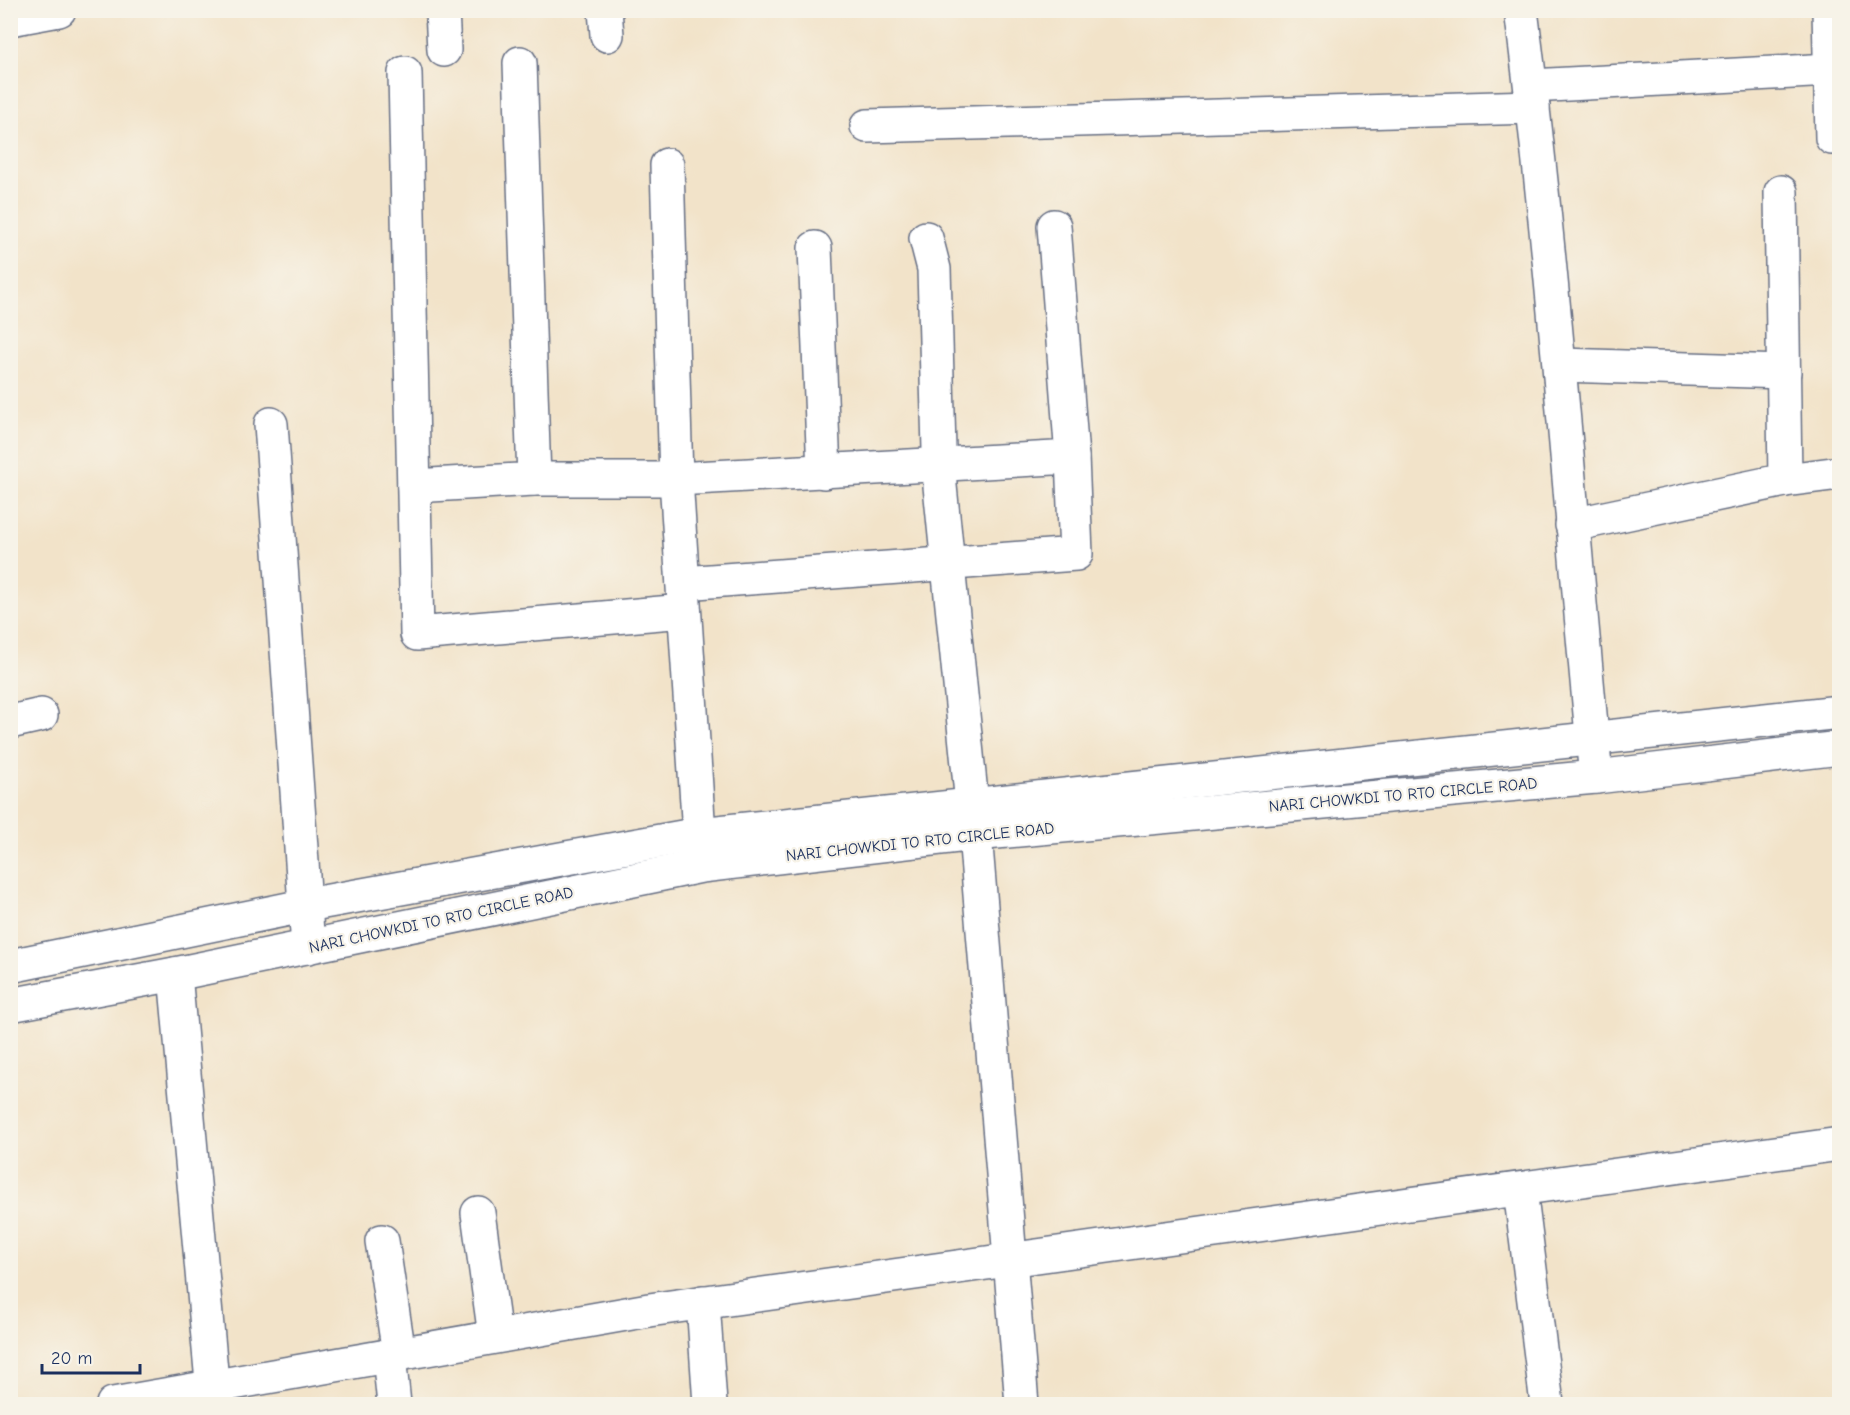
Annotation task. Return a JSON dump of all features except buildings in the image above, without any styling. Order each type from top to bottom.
[{"type":"main road","points":[[10,19],[59,10]]},
{"type":"main road","points":[[442,10],[444,50]]},
{"type":"main road","points":[[1521,10],[1561,365],[1572,525],[1596,777]]},
{"type":"main road","points":[[1829,10],[1832,138]]},
{"type":"main road","points":[[520,63],[534,479]]},
{"type":"main road","points":[[867,126],[1532,96],[1830,70]]},
{"type":"main road","points":[[405,73],[417,633],[947,564],[1076,554],[1072,457],[1054,226]]},
{"type":"main road","points":[[667,165],[676,479],[699,834]]},
{"type":"main road","points":[[1781,192],[1785,480]]},
{"type":"main road","points":[[926,238],[934,269],[939,463],[947,564],[973,819],[1022,1404]]},
{"type":"main road","points":[[815,248],[824,472]]},
{"type":"main road","points":[[1561,365],[1784,372]]},
{"type":"main road","points":[[272,424],[308,947]]},
{"type":"main road","points":[[414,486],[534,479],[676,479],[1072,457]]},
{"type":"main road","points":[[1572,525],[1785,480],[1839,473]]},
{"type":"main road","points":[[10,966],[305,906],[699,834],[973,819],[1593,739],[1839,712]]},
{"type":"main road","name":"NARI CHOWKDI TO RTO CIRCLE ROAD","points":[[10,1005],[175,974],[701,866],[973,819],[1596,777],[1839,748]]},
{"type":"main road","points":[[175,974],[213,1396]]},
{"type":"main road","points":[[113,1404],[213,1396],[394,1355],[703,1302],[1839,1144]]},
{"type":"main road","points":[[1520,1190],[1547,1404]]},
{"type":"main road","points":[[478,1213],[495,1336]]},
{"type":"main road","points":[[382,1241],[394,1355],[394,1404]]},
{"type":"main road","points":[[703,1302],[710,1404]]}]
